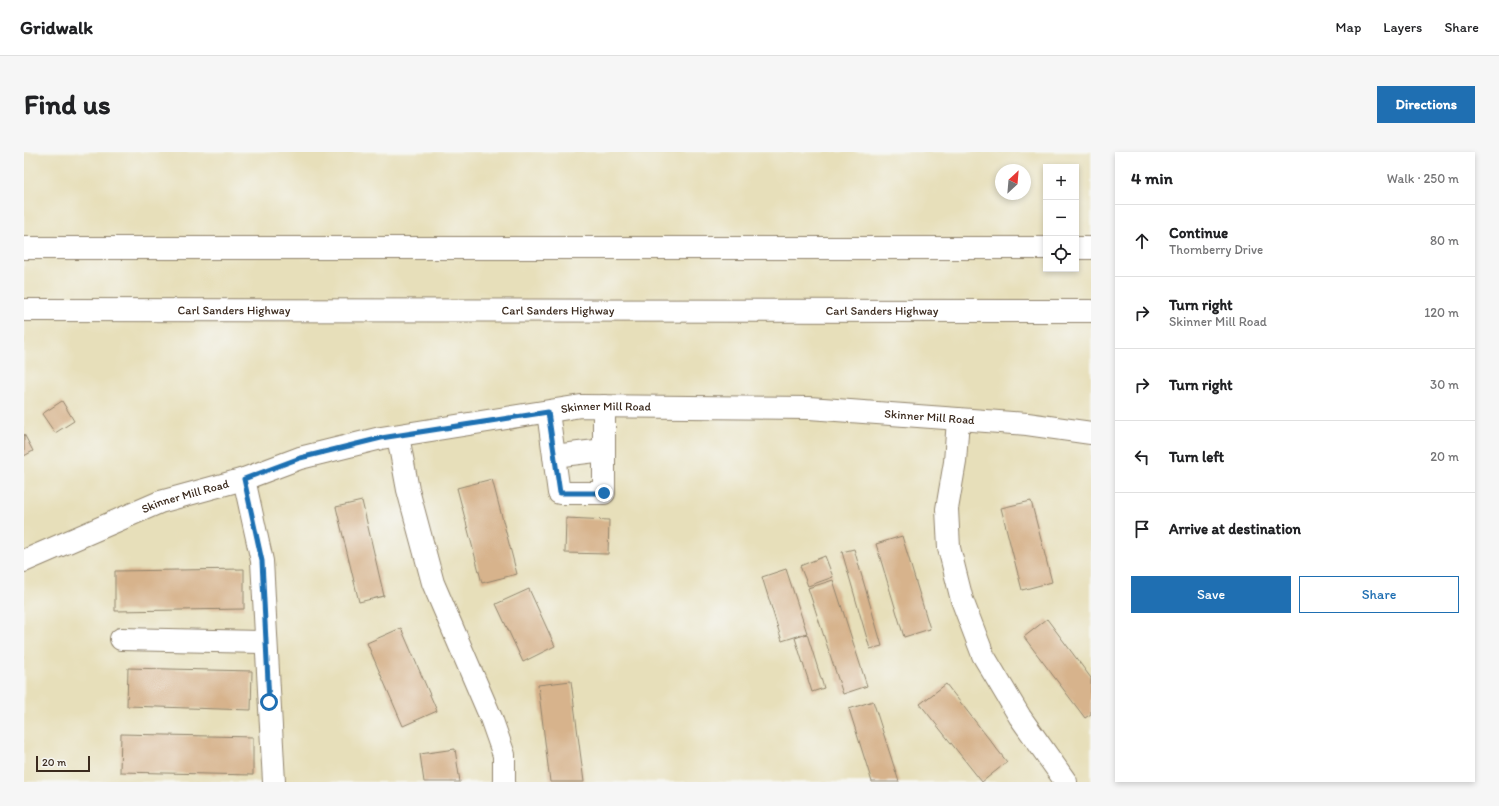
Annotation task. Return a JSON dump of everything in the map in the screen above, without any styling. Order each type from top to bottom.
[{"type":"main road","points":[[24,248],[1043,248]]},
{"type":"main road","points":[[1079,248],[1091,248]]},
{"type":"main road","name":"Carl Sanders Highway","points":[[24,310],[1091,311]]},
{"type":"main road","name":"Skinner Mill Road","points":[[24,561],[160,502],[244,479],[300,458],[381,438],[581,406],[809,408],[1027,424],[1091,433]]},
{"type":"main road","points":[[548,412],[560,493],[604,493],[604,406]]},
{"type":"main road","points":[[958,418],[955,462],[947,509],[949,548],[962,600],[983,656],[1020,717],[1066,782]]},
{"type":"main road","points":[[398,436],[408,490],[433,583],[491,718],[504,754],[504,782]]},
{"type":"main road","points":[[554,456],[604,450]]},
{"type":"main road","points":[[244,479],[262,561],[274,782]]},
{"type":"main road","points":[[121,639],[266,642]]},
{"type":"building","points":[[62,401],[74,421],[55,433],[42,414]]},
{"type":"building","points":[[24,434],[33,451],[24,456]]},
{"type":"building","points":[[492,479],[517,574],[482,583],[457,488]]},
{"type":"building","points":[[362,501],[384,596],[359,602],[336,507]]},
{"type":"building","points":[[1031,501],[1052,582],[1022,590],[1001,508]]},
{"type":"building","points":[[566,518],[609,520],[608,554],[565,553]]},
{"type":"building","points":[[902,536],[930,629],[904,637],[876,544]]},
{"type":"building","points":[[854,549],[882,646],[870,649],[842,552]]},
{"type":"building","points":[[825,556],[833,577],[808,586],[800,566]]},
{"type":"building","points":[[244,569],[244,609],[115,611],[115,571]]},
{"type":"building","points":[[786,569],[807,633],[782,641],[762,577]]},
{"type":"building","points":[[833,580],[867,686],[843,694],[808,588]]},
{"type":"building","points":[[529,589],[555,646],[523,662],[496,604]]},
{"type":"building","points":[[1047,619],[1091,678],[1091,714],[1085,718],[1024,637]]},
{"type":"building","points":[[401,628],[437,711],[403,726],[367,643]]},
{"type":"building","points":[[807,634],[824,688],[812,692],[795,638]]},
{"type":"building","points":[[128,668],[252,671],[251,710],[127,706]]},
{"type":"building","points":[[571,681],[584,782],[550,782],[538,685]]},
{"type":"building","points":[[946,684],[1007,762],[982,782],[920,704]]},
{"type":"building","points":[[873,701],[899,782],[872,782],[849,709]]},
{"type":"building","points":[[121,734],[253,737],[253,775],[120,772]]},
{"type":"building","points":[[455,749],[460,782],[424,782],[420,754]]},
{"type":"route","points":[[269,702],[262,561],[244,479],[300,458],[381,438],[548,412],[560,493],[604,493]]}]
